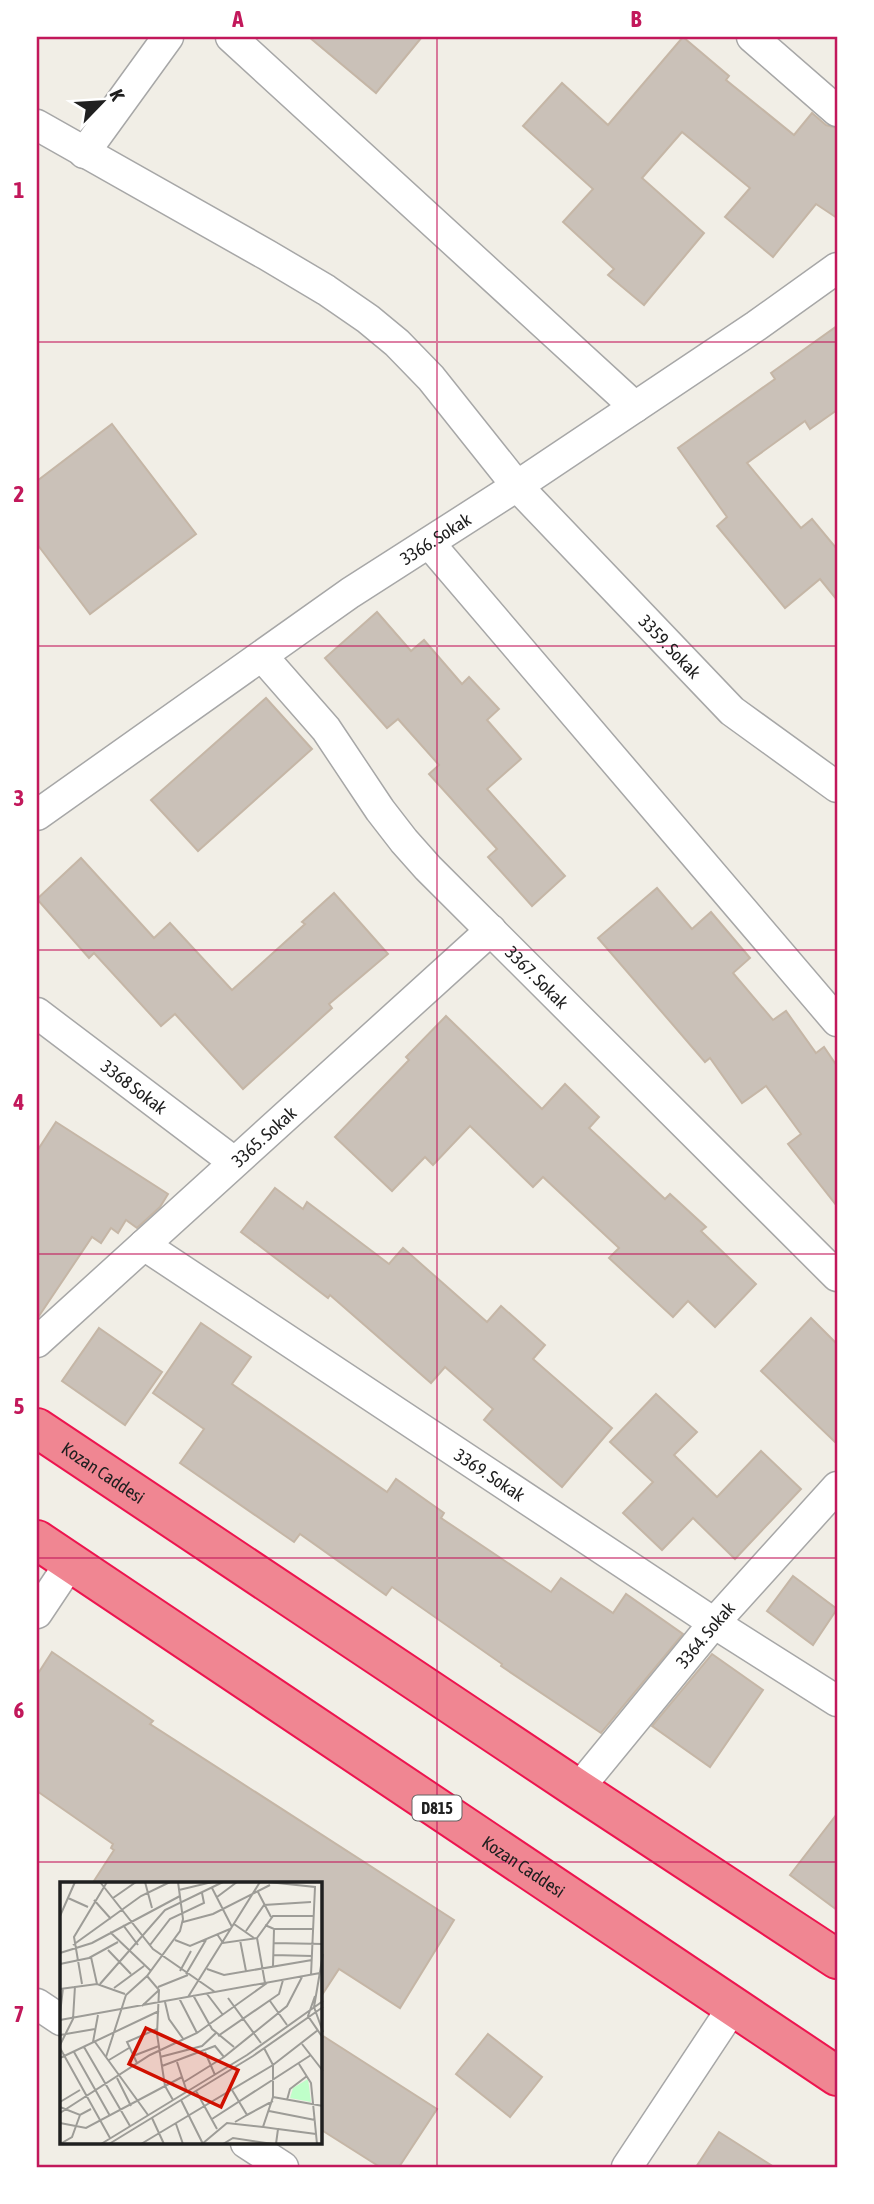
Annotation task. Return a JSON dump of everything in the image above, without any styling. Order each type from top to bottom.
[{"type":"highway","name":"Kozan Caddesi","points":[[37,1428],[578,1790],[837,1959]]},
{"type":"highway","name":"Kozan Caddesi","points":[[37,1540],[837,2076]]},
{"type":"street","points":[[85,153],[168,37]]},
{"type":"street","points":[[231,37],[635,407]]},
{"type":"street","points":[[752,37],[837,111]]},
{"type":"street","name":"3359. Sokak","points":[[37,125],[279,262],[368,319],[397,343],[431,378],[517,486],[732,711],[837,787]]},
{"type":"street","name":"3366. Sokak","points":[[37,815],[350,593],[517,486],[837,268]]},
{"type":"street","points":[[429,543],[837,1021]]},
{"type":"street","name":"3367. Sokak","points":[[262,656],[326,729],[404,841],[837,1276]]},
{"type":"street","name":"3365. Sokak","points":[[37,1342],[491,930]]},
{"type":"street","name":"3368 Sokak","points":[[37,1013],[234,1161]]},
{"type":"street","name":"3369. Sokak","points":[[144,1245],[714,1623],[837,1701]]},
{"type":"street","name":"3364. Sokak","points":[[578,1790],[714,1623],[837,1487]]},
{"type":"street","points":[[37,1613],[71,1562]]},
{"type":"street","points":[[37,2004],[60,2019]]},
{"type":"street","points":[[627,2167],[733,2007]]},
{"type":"street","points":[[248,2144],[283,2167]]},
{"type":"building","points":[[309,37],[422,37],[376,93]]},
{"type":"building","points":[[683,37],[729,76],[726,80],[794,135],[812,113],[826,125],[837,128],[837,218],[816,204],[773,257],[725,217],[750,188],[682,132],[642,178],[704,233],[644,305],[608,275],[614,269],[563,222],[593,189],[523,126],[562,83],[608,125]]},
{"type":"building","points":[[837,326],[837,410],[810,429],[805,421],[747,463],[801,528],[812,519],[837,549],[837,600],[820,579],[785,608],[717,526],[727,517],[678,448],[775,379],[771,373]]},
{"type":"building","points":[[112,424],[196,534],[90,614],[37,544],[37,481]]},
{"type":"building","points":[[377,612],[411,651],[424,640],[462,684],[469,677],[499,709],[487,720],[521,759],[487,789],[565,876],[532,906],[488,857],[497,849],[429,774],[439,765],[398,719],[387,728],[325,658]]},
{"type":"building","points":[[266,698],[312,749],[198,851],[151,800]]},
{"type":"building","points":[[81,858],[154,938],[170,923],[232,990],[305,924],[302,922],[334,893],[388,954],[329,1004],[332,1008],[243,1089],[175,1014],[161,1026],[94,953],[89,958],[37,899]]},
{"type":"building","points":[[657,888],[692,929],[711,912],[750,958],[733,973],[773,1020],[786,1011],[816,1053],[824,1047],[837,1066],[837,1206],[788,1144],[801,1134],[766,1086],[742,1103],[710,1058],[705,1062],[598,938]]},
{"type":"building","points":[[446,1016],[542,1109],[565,1084],[599,1117],[589,1128],[665,1199],[670,1194],[706,1227],[701,1231],[756,1284],[715,1327],[688,1301],[673,1317],[609,1258],[619,1248],[543,1177],[533,1187],[470,1126],[433,1165],[425,1157],[392,1191],[335,1137],[409,1060],[406,1057]]},
{"type":"building","points":[[56,1122],[168,1194],[160,1207],[137,1228],[126,1220],[118,1233],[111,1228],[101,1243],[92,1237],[37,1319],[37,1151]]},
{"type":"building","points":[[275,1188],[303,1209],[307,1202],[389,1264],[403,1248],[487,1322],[501,1306],[545,1345],[533,1359],[612,1428],[562,1487],[484,1420],[493,1409],[445,1367],[431,1383],[330,1295],[328,1298],[241,1232]]},
{"type":"building","points":[[811,1318],[837,1344],[837,1444],[761,1371]]},
{"type":"building","points":[[201,1323],[251,1357],[232,1384],[387,1492],[396,1479],[444,1513],[441,1518],[551,1592],[561,1578],[613,1613],[626,1594],[683,1634],[601,1733],[501,1666],[502,1664],[392,1587],[386,1595],[300,1534],[294,1542],[180,1463],[204,1429],[153,1393]]},
{"type":"building","points":[[99,1328],[162,1372],[125,1425],[62,1381]]},
{"type":"building","points":[[656,1394],[697,1432],[674,1455],[717,1497],[761,1451],[801,1489],[735,1559],[693,1518],[662,1550],[623,1513],[653,1482],[610,1442]]},
{"type":"building","points":[[793,1576],[837,1609],[813,1645],[767,1611]]},
{"type":"building","points":[[52,1652],[153,1721],[150,1724],[454,1920],[400,2008],[339,1969],[322,1995],[322,1882],[93,1882],[114,1850],[111,1848],[113,1844],[37,1791],[37,1675]]},
{"type":"building","points":[[712,1654],[763,1690],[710,1767],[652,1726]]},
{"type":"building","points":[[837,1814],[837,1910],[790,1875]]},
{"type":"building","points":[[488,2034],[542,2077],[510,2117],[456,2074]]},
{"type":"building","points":[[322,2035],[437,2109],[399,2167],[380,2167],[322,2130]]},
{"type":"building","points":[[719,2132],[774,2167],[696,2167]]}]
